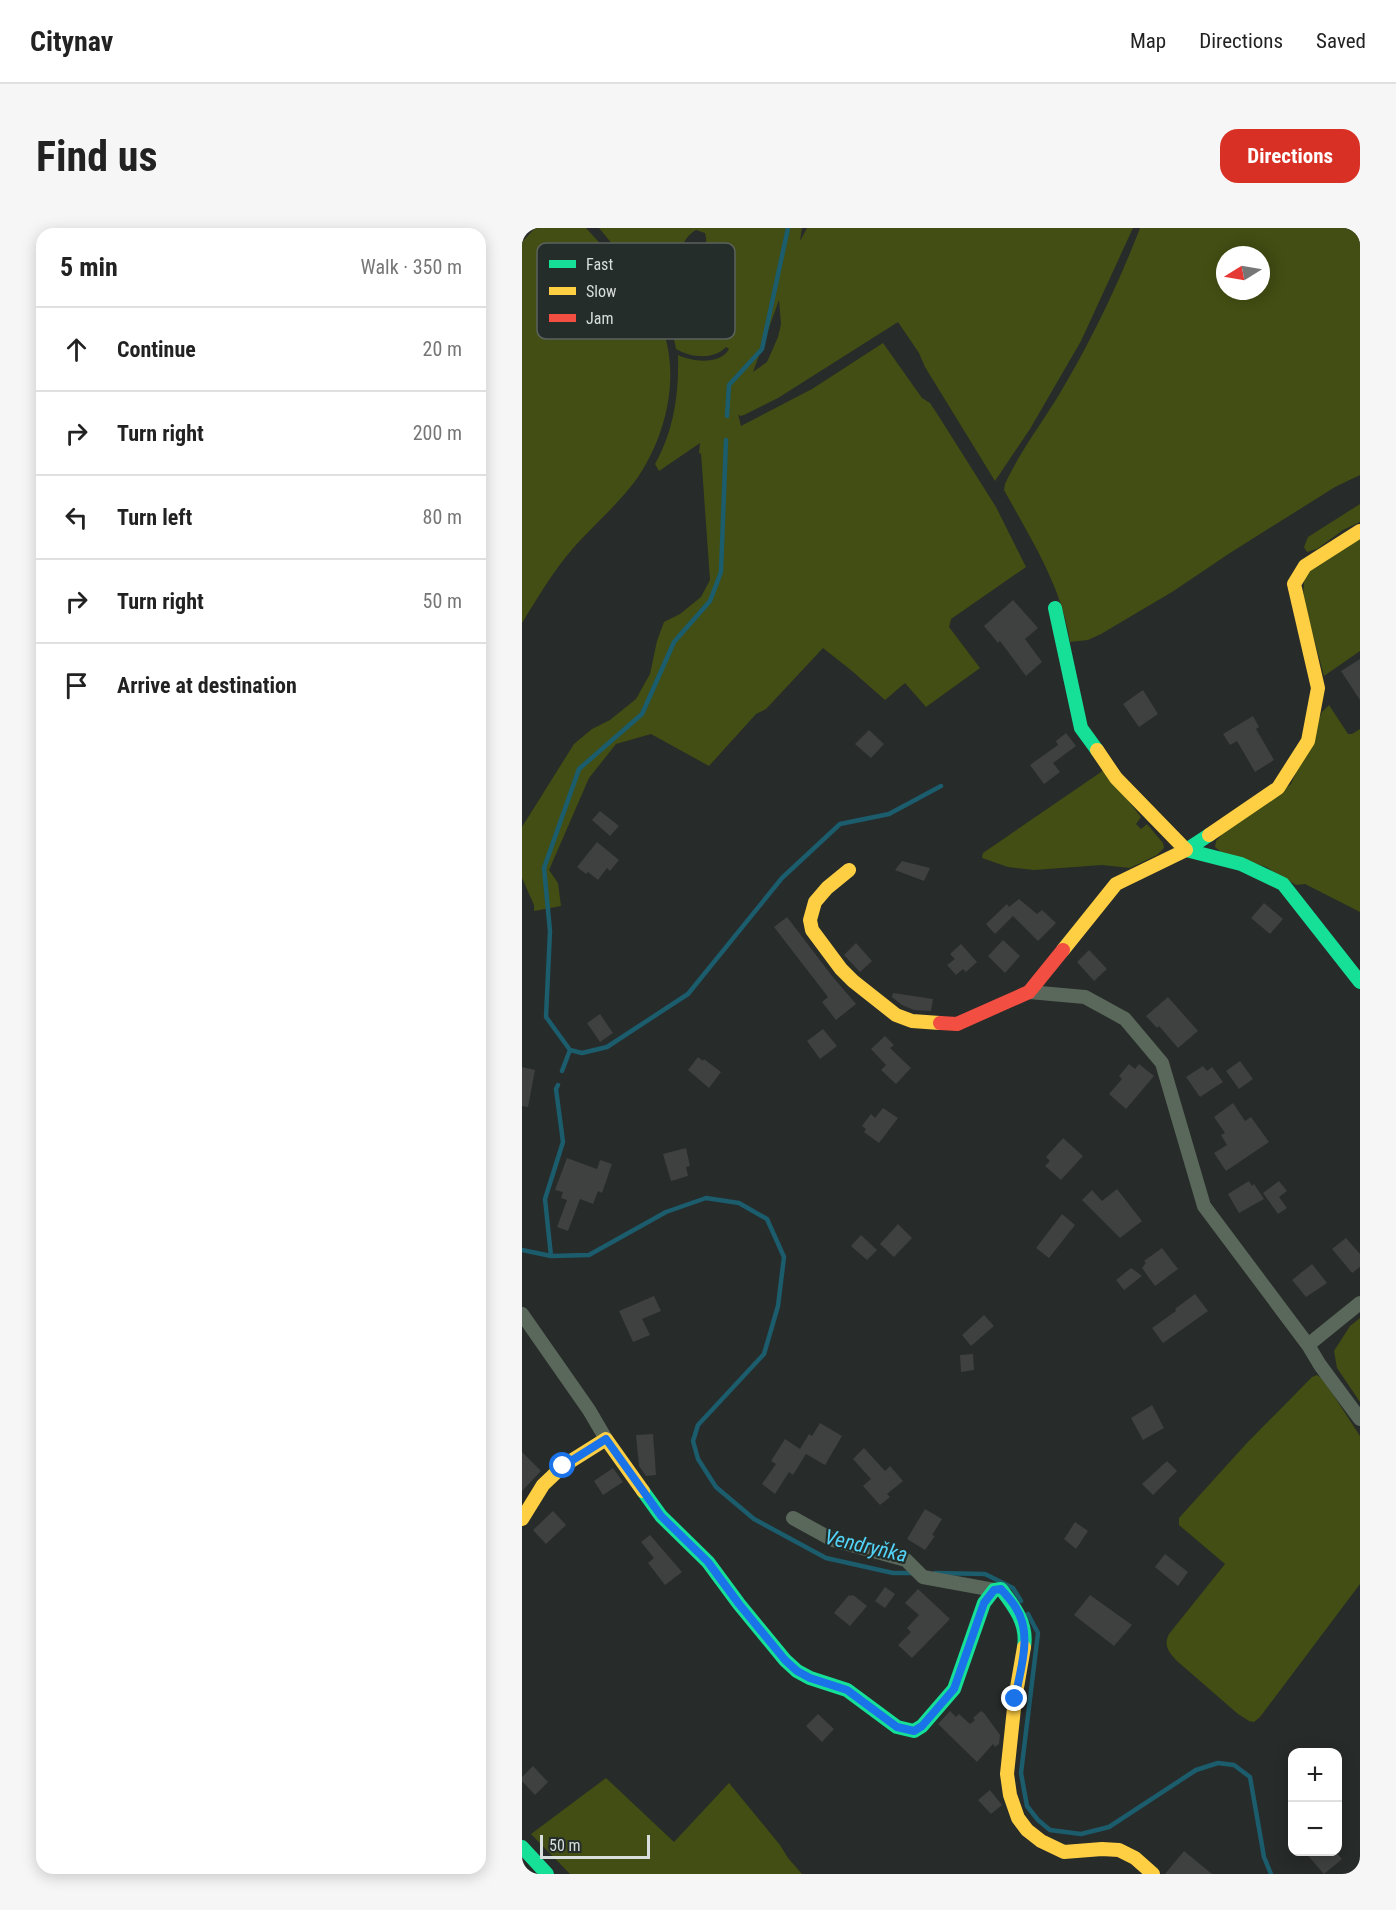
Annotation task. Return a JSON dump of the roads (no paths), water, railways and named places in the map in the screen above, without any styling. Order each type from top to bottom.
[{"type":"street","points":[[849,870],[823,891],[814,902],[810,913],[812,930],[841,969],[896,1015],[912,1021],[957,1024],[1029,992],[1116,884],[1186,850],[1278,788],[1308,741],[1318,688],[1294,584],[1305,566],[1360,531]]},
{"type":"street","points":[[1055,608],[1081,728],[1116,778],[1186,850],[1241,864],[1283,884],[1360,982]]},
{"type":"street","points":[[1029,992],[1086,997],[1125,1020],[1161,1063],[1204,1206],[1360,1419]]},
{"type":"street","points":[[1308,1345],[1360,1303]]},
{"type":"street","points":[[522,1314],[661,1516],[708,1562],[739,1604],[785,1660],[797,1671],[810,1678],[847,1690],[897,1727],[914,1731],[922,1726],[954,1689],[984,1603],[994,1590]]},
{"type":"street","points":[[522,1518],[543,1485],[563,1466],[606,1439]]},
{"type":"street","points":[[793,1518],[833,1540],[906,1560],[923,1577],[994,1590],[1001,1589],[1016,1608],[1026,1637],[1015,1699],[1007,1774],[1018,1818],[1027,1830],[1041,1841],[1064,1852],[1119,1850],[1135,1858],[1153,1874]]},
{"type":"street","points":[[522,1847],[547,1874]]},
{"type":"waterway","points":[[727,416],[729,385],[762,349],[788,228]]},
{"type":"waterway","points":[[562,1071],[570,1050],[546,1017],[550,931],[544,868],[579,769],[642,714],[674,642],[710,601],[721,572],[726,440]]},
{"type":"waterway","points":[[570,1050],[582,1053],[607,1047],[688,994],[782,878],[840,824],[889,814],[941,786]]},
{"type":"waterway","points":[[551,1256],[545,1199],[563,1142],[556,1089],[558,1085]]},
{"type":"waterway","name":"Vendryňka","points":[[522,1250],[551,1256],[589,1255],[666,1212],[706,1198],[739,1203],[767,1219],[784,1257],[778,1306],[764,1354],[698,1425],[693,1441],[698,1459],[716,1487],[754,1519],[826,1558],[893,1573],[915,1573]]},
{"type":"waterway","name":"Vendryňka","points":[[935,1573],[985,1574],[1013,1588],[1021,1601]]},
{"type":"waterway","name":"Vendryňka","points":[[1028,1614],[1038,1633],[1021,1773],[1027,1806],[1038,1820],[1050,1830],[1081,1834],[1109,1827],[1196,1770],[1218,1763],[1234,1765],[1250,1777],[1264,1857],[1271,1874]]}]
